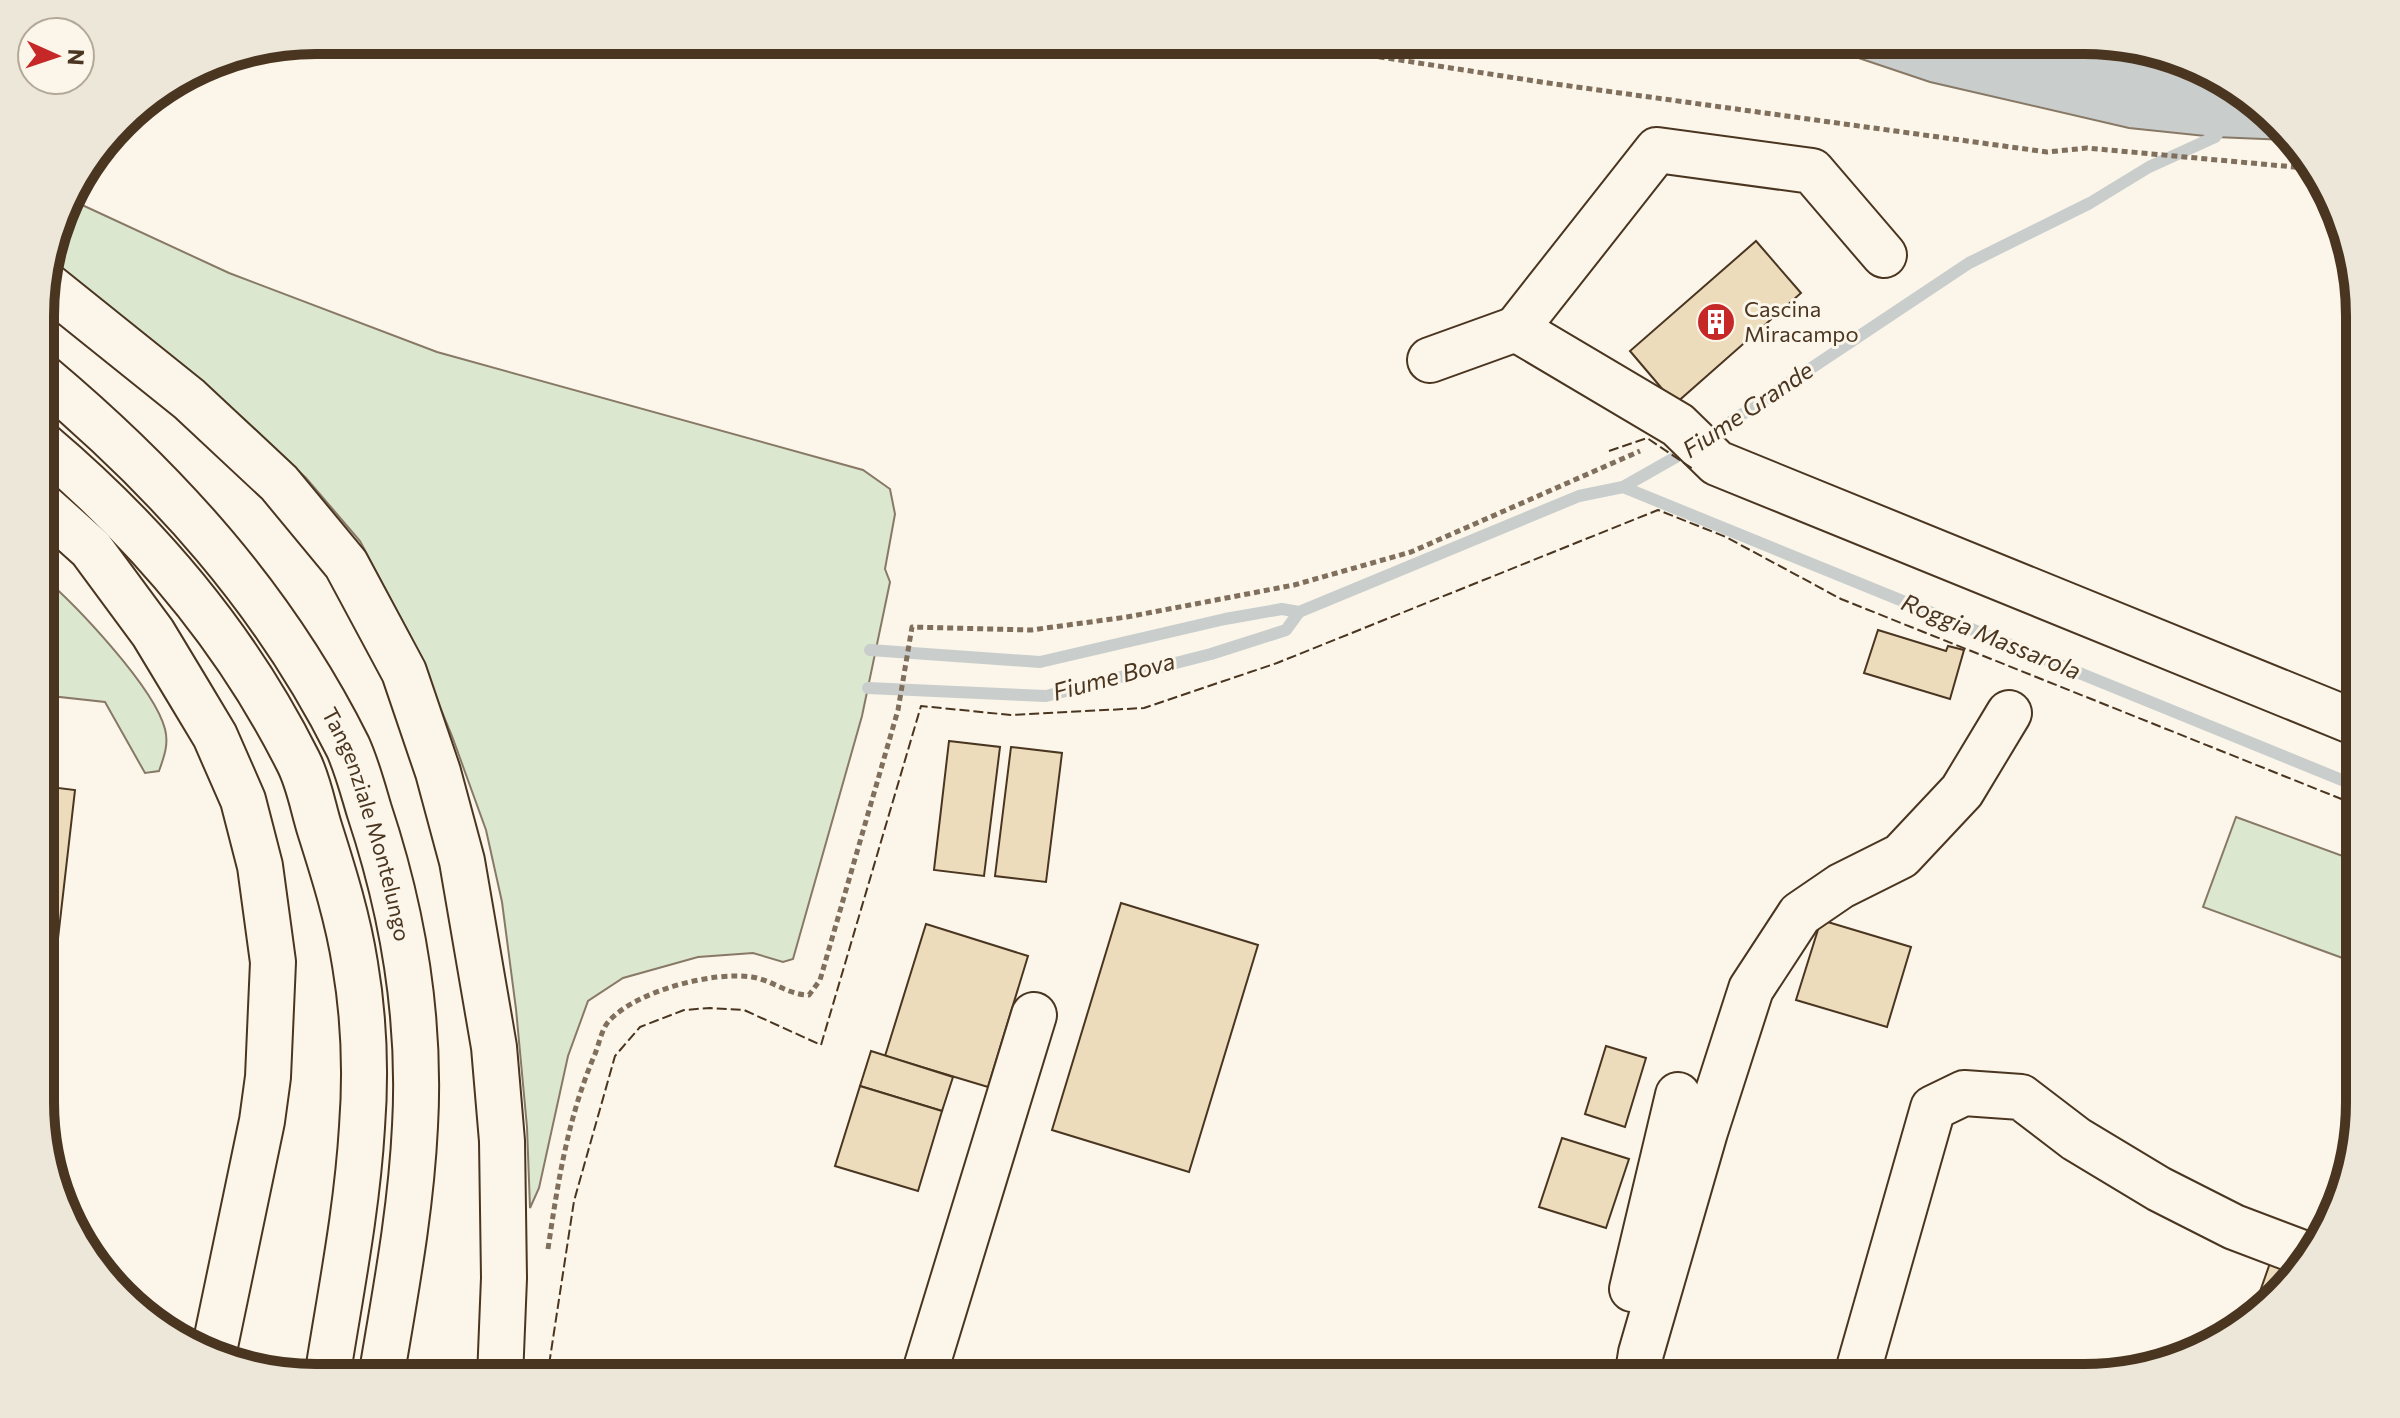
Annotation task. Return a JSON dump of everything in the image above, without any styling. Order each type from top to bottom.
[{"type":"main road","points":[[1430,360],[1516,329],[1657,150],[1812,171],[1884,255]]},
{"type":"main road","points":[[55,292],[189,399],[279,483],[346,564],[404,672],[438,772],[462,861],[494,1047],[502,1141],[504,1278],[501,1364]]},
{"type":"main road","points":[[1516,329],[1678,425],[1717,463],[2345,718]]},
{"type":"main road","name":"Tangenziale Montelungo","points":[[54,386],[101,426],[169,493],[219,550],[268,612],[307,673],[350,751],[389,869],[408,962],[414,1035],[415,1124],[408,1210],[383,1364]]},
{"type":"main road","name":"Tangenziale Montelungo","points":[[54,455],[132,528],[224,636],[300,765],[336,882],[355,964],[363,1042],[362,1126],[354,1210],[329,1364]]},
{"type":"main road","points":[[54,516],[91,549],[153,633],[215,736],[243,800],[260,866],[273,962],[268,1077],[259,1136],[216,1344]]},
{"type":"main road","points":[[1639,1363],[1701,1147],[1751,989],[1800,914],[1841,886],[1901,856],[1962,791],[2009,713]]},
{"type":"main road","points":[[927,1364],[1034,1015]]},
{"type":"main road","points":[[1860,1363],[1933,1108],[1964,1093],[2021,1097],[2076,1139],[2159,1189],[2234,1227],[2299,1252]]},
{"type":"main road","points":[[1616,1363],[1678,1095]]},
{"type":"path","points":[[1363,54],[2047,152],[2087,148],[2300,168]]},
{"type":"path","points":[[547,1261],[561,1160],[576,1101],[609,1021],[650,993],[698,980],[751,977],[795,995],[809,995],[820,980],[898,710],[912,627],[1031,630],[1127,617],[1294,585],[1411,552],[1639,451]]},
{"type":"green space","points":[[80,204],[229,273],[437,352],[863,470],[890,489],[895,514],[885,569],[890,582],[862,716],[793,959],[783,962],[753,953],[698,957],[623,978],[588,1001],[568,1056],[539,1188],[530,1208],[527,1127],[502,902],[486,830],[452,736],[411,637],[360,541],[306,478],[244,419],[58,274],[68,232]]},
{"type":"green space","points":[[54,587],[112,648],[146,691],[158,712],[166,735],[159,771],[145,773],[105,702],[54,696]]},
{"type":"green space","points":[[2236,817],[2345,857],[2345,959],[2203,907]]},
{"type":"shaded area","points":[[1847,54],[2118,56],[2152,63],[2215,89],[2243,108],[2278,140],[2129,128],[1930,82]]},
{"type":"building","name":"Cascina Miracampo","points":[[1756,241],[1801,293],[1675,404],[1630,351]]},
{"type":"building","points":[[1878,630],[1946,651],[1948,646],[1964,650],[1950,699],[1864,673]]},
{"type":"building","points":[[949,741],[1000,747],[984,876],[934,870]]},
{"type":"building","points":[[1011,747],[1062,753],[1046,882],[995,876]]},
{"type":"building","points":[[54,787],[75,790],[54,973]]},
{"type":"building","points":[[1121,903],[1258,945],[1189,1172],[1052,1130]]},
{"type":"building","points":[[1821,920],[1911,947],[1887,1027],[1796,1000]]},
{"type":"building","points":[[926,924],[1028,956],[988,1087],[885,1056]]},
{"type":"building","points":[[1606,1046],[1646,1058],[1625,1127],[1585,1114]]},
{"type":"building","points":[[871,1051],[953,1077],[942,1111],[860,1086]]},
{"type":"building","points":[[860,1086],[942,1111],[918,1191],[835,1166]]},
{"type":"building","points":[[1562,1138],[1629,1159],[1606,1228],[1539,1207]]},
{"type":"building","points":[[2270,1263],[2286,1269],[2281,1275],[2258,1298]]},
{"type":"waterway","name":"Fiume Grande","points":[[1705,439],[1969,263],[2090,203],[2149,167],[2215,137],[2224,124]]},
{"type":"waterway","name":"Fiume Grande","points":[[1299,612],[1579,496],[1623,487],[1690,449]]},
{"type":"waterway","name":"Roggia Massarola","points":[[1623,487],[2345,781]]},
{"type":"waterway","points":[[870,650],[1040,662],[1225,619],[1282,609],[1299,612]]},
{"type":"waterway","name":"Fiume Bova","points":[[868,688],[1046,696],[1211,654],[1286,630],[1299,612]]},
{"type":"fence","points":[[1609,451],[1647,438],[1693,469]]},
{"type":"fence","points":[[549,1364],[574,1201],[615,1056],[640,1027],[684,1010],[710,1008],[744,1010],[821,1045],[921,706],[1011,715],[1144,708],[1277,663],[1658,510],[1726,537],[1841,599],[2345,800]]},
{"type":"place","name":"Cascina Miracampo","points":[[1716,322]]}]
